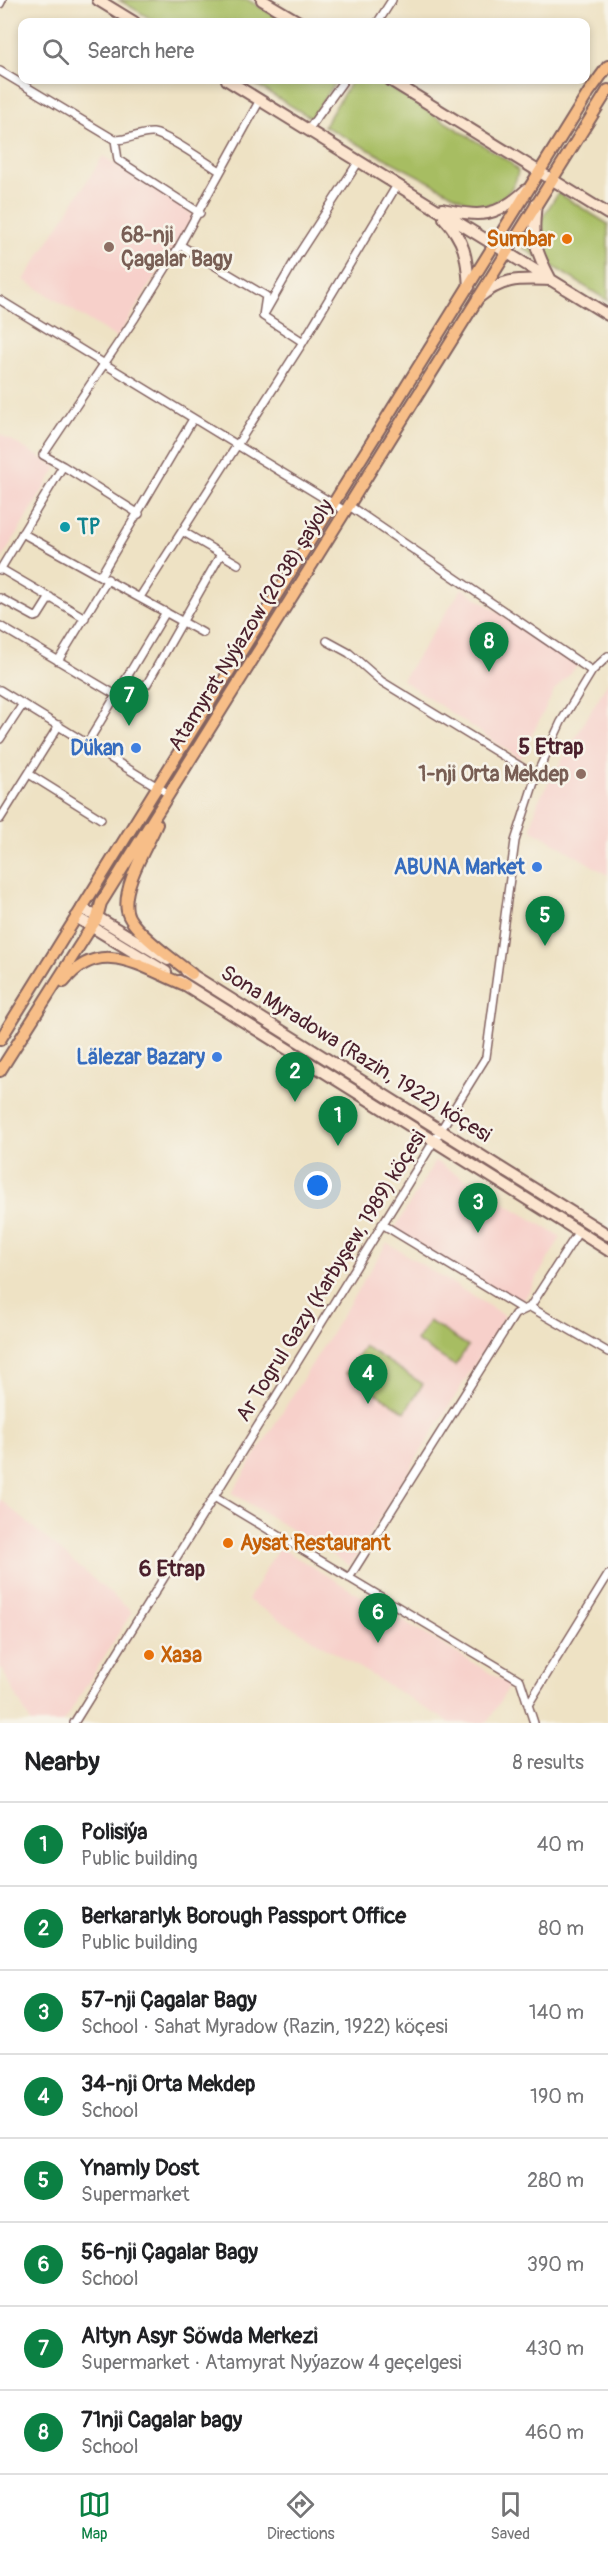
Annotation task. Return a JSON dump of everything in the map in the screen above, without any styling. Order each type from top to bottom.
[{"type":"main road","points":[[98,0],[127,18]]},
{"type":"main road","points":[[262,0],[292,18]]},
{"type":"main road","name":"Atamyrat Nyýazow (2038) şaýoly","points":[[0,1040],[532,184],[608,66]]},
{"type":"main road","points":[[234,84],[608,315]]},
{"type":"main road","points":[[397,84],[608,214]]},
{"type":"main road","name":"Atamyrat Nyýazow (2038) şaýoly","points":[[0,1071],[94,922],[101,903],[608,90]]},
{"type":"main road","points":[[433,207],[484,215],[494,213],[515,200],[532,184]]},
{"type":"main road","name":"Atamyrat Nyýazow (2038) şaýoly","points":[[537,201],[533,240],[536,251],[552,280]]},
{"type":"main road","points":[[433,207],[456,231],[462,242],[467,256],[469,287]]},
{"type":"main road","points":[[476,300],[509,280],[552,280]]},
{"type":"main road","points":[[169,794],[128,890],[127,911],[149,941],[192,975]]},
{"type":"main road","name":"Sona Myradowa (Razin, 1922) köçesi","points":[[79,913],[192,975],[608,1235]]},
{"type":"main road","points":[[94,922],[185,985],[608,1250]]},
{"type":"main road","points":[[12,1052],[75,968],[98,957],[125,959],[185,985]]},
{"type":"street","points":[[381,18],[392,0]]},
{"type":"street","points":[[0,71],[18,82]]},
{"type":"street","points":[[22,84],[116,140],[126,140],[152,133],[166,138],[220,171]]},
{"type":"street","points":[[308,130],[341,84]]},
{"type":"street","points":[[139,514],[43,455],[200,213],[220,171],[260,100]]},
{"type":"street","points":[[116,140],[118,160],[200,213]]},
{"type":"street","points":[[263,316],[298,255],[359,161]]},
{"type":"street","points":[[141,597],[303,342],[398,185]]},
{"type":"street","points":[[180,245],[266,296],[263,316]]},
{"type":"street","points":[[0,300],[333,504],[346,508],[592,671]]},
{"type":"street","points":[[263,316],[303,342]]},
{"type":"street","points":[[58,660],[85,618],[139,514],[193,419]]},
{"type":"street","points":[[63,466],[1,570],[85,618]]},
{"type":"street","points":[[182,531],[238,564]]},
{"type":"street","points":[[22,533],[203,633]]},
{"type":"street","points":[[127,678],[141,685],[147,684],[221,554]]},
{"type":"street","points":[[0,598],[35,617],[50,597]]},
{"type":"street","points":[[88,742],[166,612]]},
{"type":"street","points":[[0,626],[116,695]]},
{"type":"street","points":[[327,641],[349,653],[381,681],[536,776]]},
{"type":"street","name":"Ar Togrul Gazy (Karbyşew, 1989) köçesi","points":[[74,1723],[486,1057],[515,841],[536,776],[561,722],[592,671],[608,656]]},
{"type":"street","points":[[0,690],[88,742],[169,794]]},
{"type":"street","points":[[0,739],[23,704]]},
{"type":"street","points":[[0,819],[59,725]]},
{"type":"street","points":[[28,774],[101,819]]},
{"type":"street","points":[[0,1045],[12,1052]]},
{"type":"street","points":[[382,1224],[526,1308],[608,1352]]},
{"type":"street","points":[[349,1578],[515,1314],[526,1308],[579,1231]]},
{"type":"street","points":[[214,1497],[520,1680],[534,1723]]},
{"type":"street","points":[[528,1705],[608,1575]]},
{"type":"shaded area","name":"68-nji Çagalar Bagy","points":[[103,156],[194,215],[117,338],[24,280]]},
{"type":"shaded area","points":[[0,434],[57,467],[0,562]]},
{"type":"shaded area","points":[[462,588],[578,665],[554,691],[520,759],[402,680]]},
{"type":"shaded area","name":"1-nji Orta Mekdep","points":[[608,682],[608,875],[531,829],[538,801]]},
{"type":"shaded area","points":[[435,1161],[561,1237],[521,1305],[394,1230]]},
{"type":"shaded area","points":[[387,1243],[505,1316],[350,1566],[232,1493]]},
{"type":"shaded area","points":[[0,1499],[132,1612],[63,1723],[31,1723],[0,1666]]},
{"type":"shaded area","points":[[279,1547],[510,1685],[487,1723],[450,1723],[248,1600]]},
{"type":"green space","points":[[119,0],[248,0],[279,18],[149,18]]},
{"type":"green space","points":[[255,84],[334,84],[311,118]]},
{"type":"green space","points":[[350,84],[384,84],[510,162],[518,171],[516,179],[509,192],[497,201],[475,206],[324,126]]},
{"type":"green space","points":[[558,193],[608,224],[608,301],[523,248]]},
{"type":"green space","points":[[429,1321],[468,1346],[455,1366],[416,1341]]},
{"type":"green space","points":[[364,1346],[423,1384],[405,1412],[346,1373]]},
{"type":"place","name":"Sumbar","points":[[567,239]]},
{"type":"place","name":"68-nji Çagalar Bagy","points":[[109,247]]},
{"type":"place","name":"TP","points":[[65,527]]},
{"type":"place","name":"71nji Cagalar bagy","points":[[489,672]]},
{"type":"place","name":"Altyn Asyr Söwda Merkezi","points":[[129,726]]},
{"type":"place","name":"Dükan","points":[[136,748]]},
{"type":"place","name":"1-nji Orta Mekdep","points":[[581,774]]},
{"type":"place","name":"ABUNA Market","points":[[537,867]]},
{"type":"place","name":"Ynamly Dost","points":[[545,946]]},
{"type":"place","name":"Lälezar Bazary","points":[[217,1057]]},
{"type":"place","name":"Berkararlyk Borough Passport Office","points":[[295,1102]]},
{"type":"place","name":"Polisiýa","points":[[338,1146]]},
{"type":"place","name":"57-nji Çagalar Bagy","points":[[478,1233]]},
{"type":"place","name":"34-nji Orta Mekdep","points":[[368,1404]]},
{"type":"place","name":"Aysat Restaurant","points":[[228,1543]]},
{"type":"place","name":"56-nji Çagalar Bagy","points":[[378,1643]]},
{"type":"place","name":"Хаза","points":[[149,1655]]},
{"type":"district","name":"5 Etrap","points":[[551,747]]},
{"type":"district","name":"6 Etrap","points":[[172,1569]]}]
